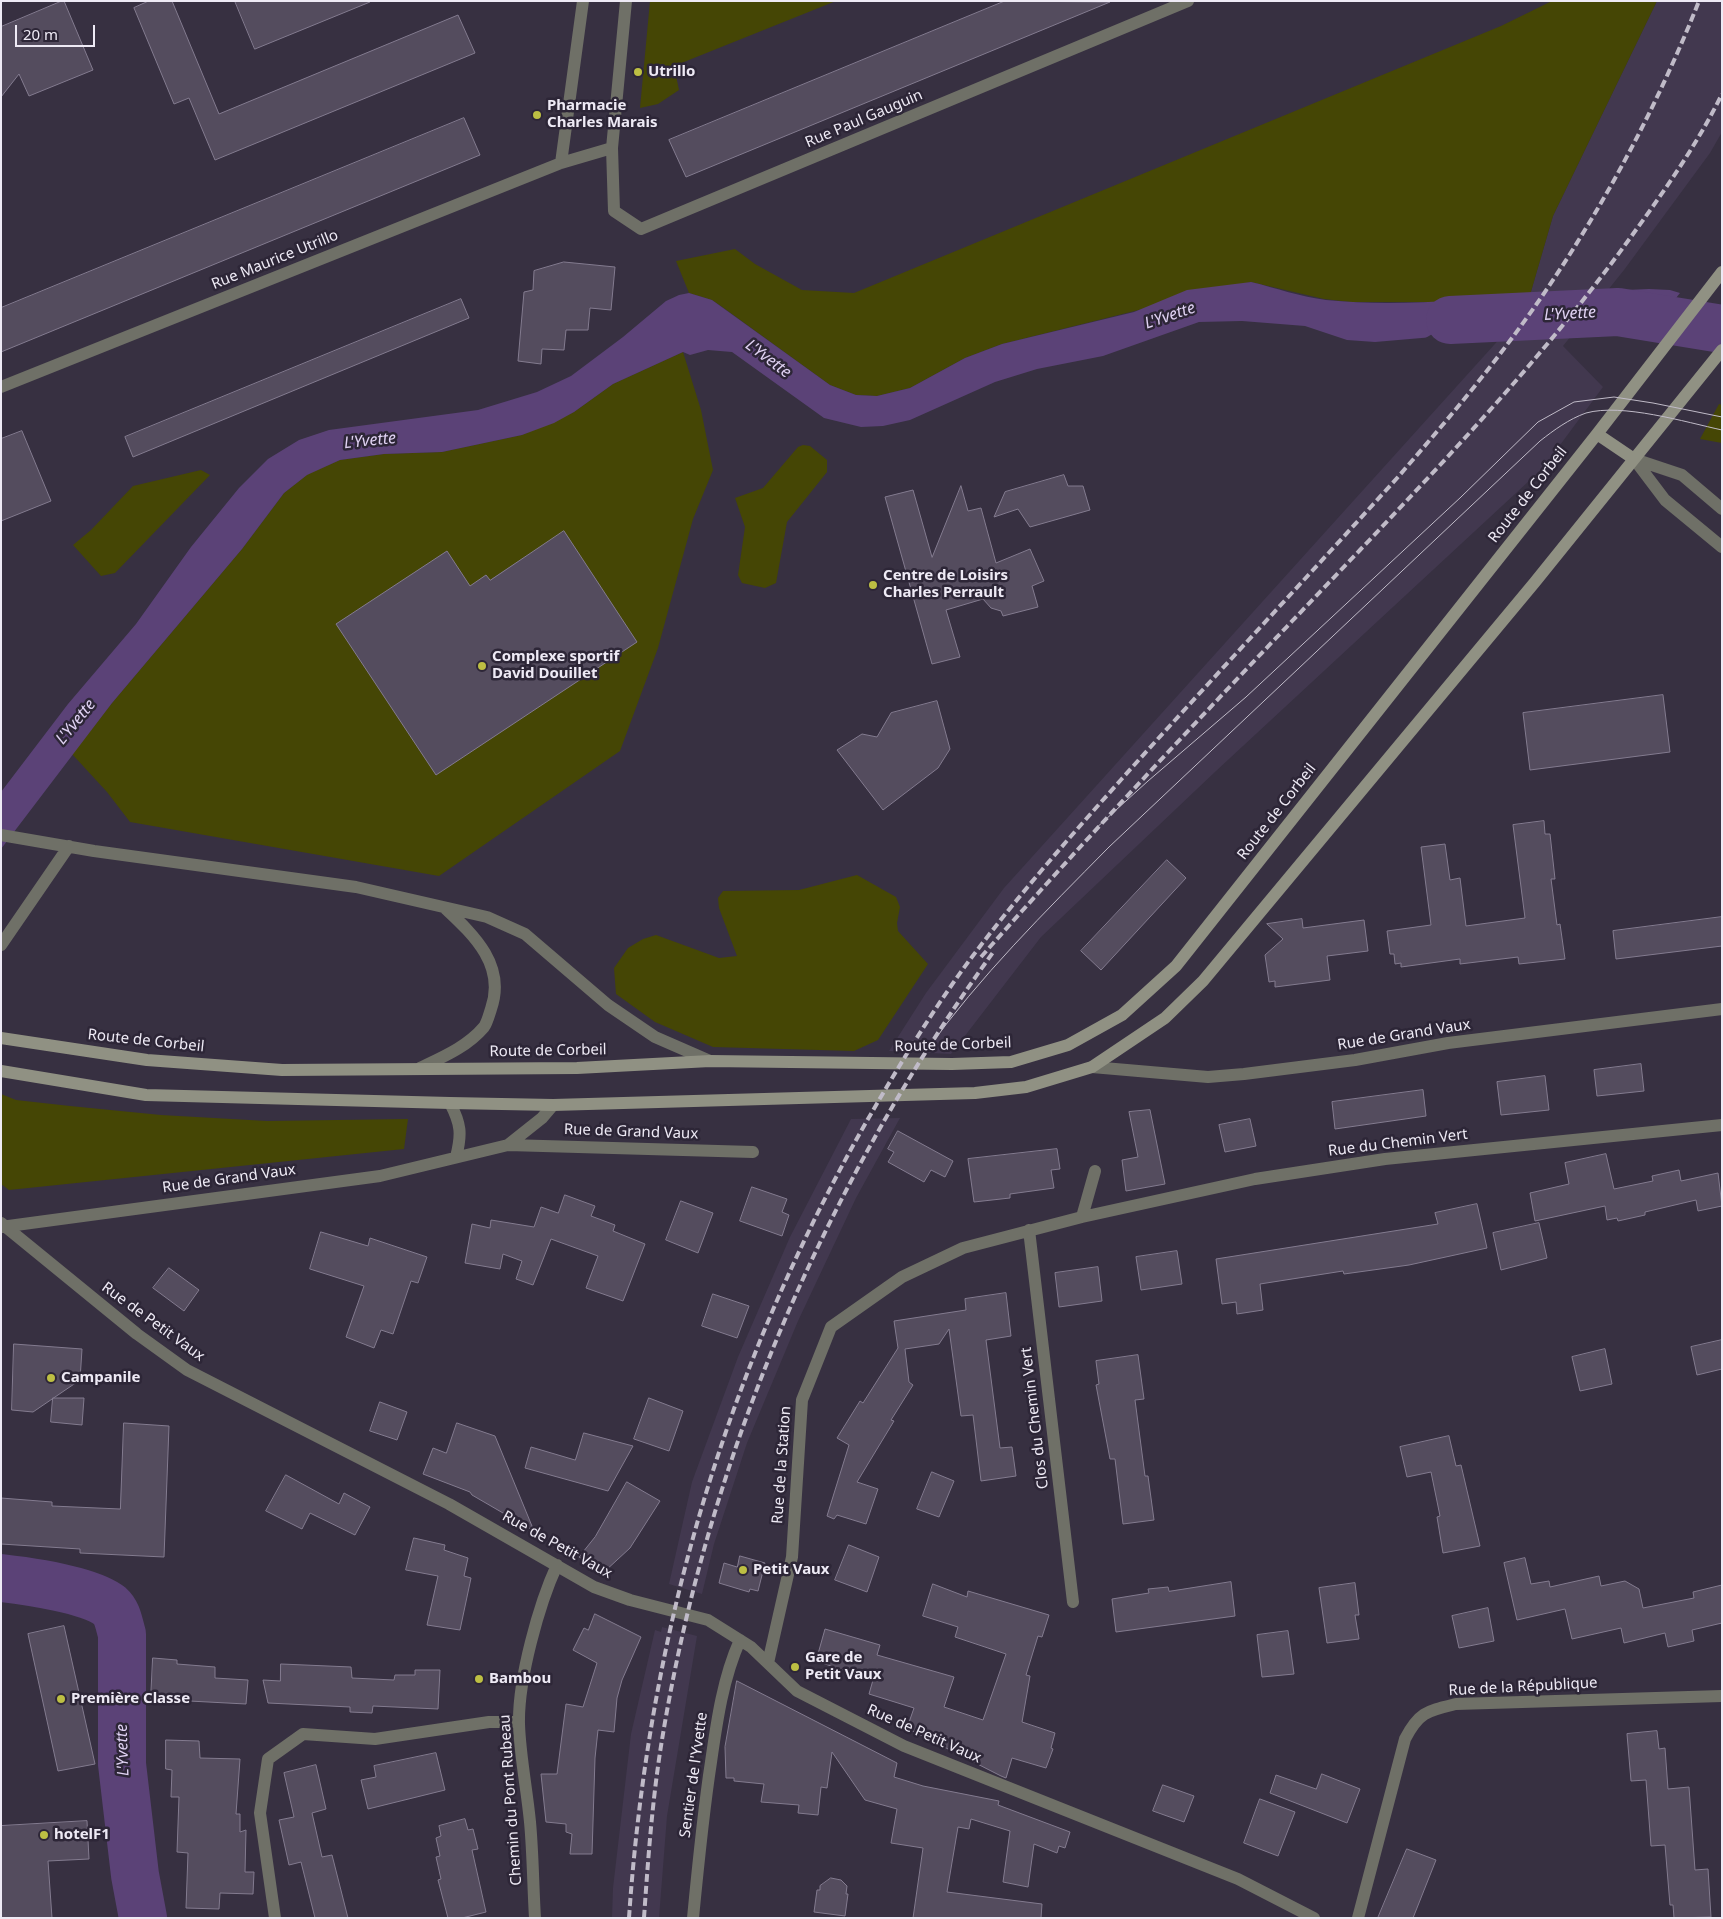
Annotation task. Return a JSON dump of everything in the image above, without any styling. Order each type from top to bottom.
[{"type":"main road","name":"Route de Corbeil","points":[[1,1038],[147,1060],[282,1070],[577,1068],[710,1060],[952,1064],[1011,1062],[1068,1044],[1122,1015],[1176,966],[1597,434],[1722,272]]},
{"type":"main road","points":[[1,1071],[146,1095],[553,1105],[975,1093],[1026,1087],[1092,1067],[1165,1018],[1203,981],[1535,582],[1721,350]]},
{"type":"main road","points":[[1597,434],[1634,459]]},
{"type":"street","points":[[561,163],[582,1]]},
{"type":"street","points":[[612,148],[626,1]]},
{"type":"street","name":"Rue Paul Gauguin","points":[[612,148],[614,211],[640,229],[1188,1]]},
{"type":"street","name":"Rue Maurice Utrillo","points":[[1,387],[561,163],[612,148]]},
{"type":"street","points":[[1634,459],[1682,475],[1722,509]]},
{"type":"street","points":[[1634,459],[1665,500],[1722,547]]},
{"type":"street","points":[[1,835],[356,888],[487,917],[525,934],[608,1005],[656,1038],[710,1060]]},
{"type":"street","points":[[1,945],[69,846]]},
{"type":"street","points":[[420,1068],[456,1051],[485,1026],[496,994],[491,966],[475,936],[444,907]]},
{"type":"street","name":"Rue de Grand Vaux","points":[[1092,1067],[1208,1077],[1244,1074],[1355,1060],[1448,1043],[1722,1009]]},
{"type":"street","points":[[450,1103],[459,1120],[460,1138],[456,1157]]},
{"type":"street","name":"Rue de Grand Vaux","points":[[508,1145],[542,1118],[553,1105]]},
{"type":"street","name":"Rue du Chemin Vert","points":[[1082,1216],[1255,1179],[1385,1159],[1722,1125]]},
{"type":"street","name":"Rue de Grand Vaux","points":[[2,1225],[380,1176],[508,1145],[753,1152]]},
{"type":"street","points":[[1082,1216],[1095,1172]]},
{"type":"street","name":"Rue de la Station","points":[[768,1663],[792,1557],[802,1400],[831,1328],[902,1276],[963,1248],[1082,1216]]},
{"type":"street","name":"Rue de Petit Vaux","points":[[2,1225],[137,1334],[187,1370],[449,1504],[558,1564],[594,1587],[630,1600],[708,1620],[740,1640],[768,1663],[797,1691],[904,1746],[1238,1879],[1314,1918]]},
{"type":"street","name":"Clos du Chemin Vert","points":[[1029,1230],[1073,1602]]},
{"type":"street","name":"Chemin du Pont Rubeau","points":[[535,1918],[530,1824],[519,1722],[523,1685],[532,1640],[548,1584],[558,1564]]},
{"type":"street","name":"Sentier de l'Yvette","points":[[693,1918],[702,1822],[715,1730],[729,1664],[740,1640]]},
{"type":"street","name":"Rue de la République","points":[[1358,1918],[1405,1739],[1415,1719],[1433,1709],[1456,1704],[1722,1696]]},
{"type":"street","points":[[275,1918],[260,1813],[268,1759],[303,1734],[375,1739],[489,1722],[519,1722]]},
{"type":"shaded area","points":[[650,1],[836,1],[674,66],[679,90],[658,104],[640,108]]},
{"type":"shaded area","points":[[1552,1],[1657,1],[1553,216],[1530,295],[1435,302],[1351,302],[1324,299],[1251,282],[1002,344],[965,358],[910,388],[877,396],[856,395],[830,385],[712,300],[689,293],[676,261],[735,249],[755,264],[802,290],[854,293],[1501,26]]},
{"type":"shaded area","points":[[1657,1],[1722,1],[1722,132],[1710,153],[1624,270],[1563,346],[1603,387],[1543,468],[1216,771],[1041,937],[951,1054],[889,1051],[926,993],[1004,888],[1503,335],[1530,295],[1553,216]]},
{"type":"shaded area","points":[[683,352],[701,410],[713,470],[693,519],[658,648],[620,751],[439,876],[130,822],[107,792],[72,754],[112,703],[242,549],[284,493],[308,474],[340,460],[384,454],[442,452],[522,435],[574,412],[613,384]]},
{"type":"shaded area","points":[[1719,404],[1722,405],[1722,443],[1700,439]]},
{"type":"shaded area","points":[[803,445],[810,446],[827,460],[827,472],[787,522],[776,583],[765,588],[742,583],[738,575],[745,527],[735,498],[763,488],[798,447]]},
{"type":"shaded area","points":[[201,470],[210,475],[115,573],[101,576],[73,545],[91,530],[133,486]]},
{"type":"shaded area","points":[[857,875],[896,897],[900,907],[897,923],[898,931],[928,964],[878,1040],[854,1051],[713,1047],[655,1022],[616,994],[614,968],[628,948],[643,939],[656,935],[719,958],[737,956],[719,908],[718,898],[723,891],[799,890]]},
{"type":"shaded area","points":[[1,1094],[16,1100],[161,1115],[267,1121],[408,1119],[404,1149],[9,1190],[1,1184]]},
{"type":"shaded area","points":[[900,1118],[856,1198],[798,1321],[747,1443],[714,1544],[702,1594],[669,1584],[692,1482],[738,1357],[790,1237],[851,1119]]},
{"type":"shaded area","points":[[662,1627],[697,1636],[667,1816],[659,1918],[612,1918],[613,1888],[631,1734],[655,1630],[661,1632]]},
{"type":"water","points":[[1251,282],[1307,297],[1352,302],[1403,303],[1530,295],[1503,331],[1375,342],[1347,340],[1305,326],[1242,321],[1199,322],[1103,356],[1037,369],[995,382],[910,420],[883,426],[861,427],[824,418],[732,352],[708,350],[690,355],[683,352],[613,384],[574,412],[554,423],[522,435],[442,452],[384,454],[340,460],[307,475],[284,493],[242,549],[112,703],[1,849],[1,792],[68,704],[136,624],[191,547],[239,488],[268,459],[299,440],[329,430],[478,410],[537,392],[571,376],[623,337],[666,301],[689,293],[712,300],[830,385],[856,395],[877,396],[910,388],[965,358],[1002,344],[1134,312],[1187,290]]},
{"type":"water","points":[[1670,290],[1680,293],[1652,328],[1631,324],[1578,327],[1603,291]]},
{"type":"pier","points":[[1628,319],[1628,327],[1578,330],[1575,328],[1578,322]]},
{"type":"pier","points":[[1511,325],[1504,334],[1422,340],[1441,329]]},
{"type":"building","points":[[64,1],[93,70],[29,96],[19,74],[1,97],[1,27]]},
{"type":"building","points":[[149,1],[172,1],[219,114],[458,15],[475,53],[215,160],[189,98],[174,104],[134,8]]},
{"type":"building","points":[[235,1],[370,1],[370,2],[255,49]]},
{"type":"building","points":[[1005,1],[1110,2],[686,177],[669,140]]},
{"type":"building","points":[[464,118],[480,155],[1,352],[1,308]]},
{"type":"building","points":[[564,262],[615,267],[611,310],[590,308],[588,330],[566,330],[564,350],[542,349],[541,364],[518,361],[524,292],[533,290],[534,271]]},
{"type":"building","points":[[461,299],[469,318],[133,457],[125,437]]},
{"type":"building","points":[[22,431],[51,501],[1,521],[1,439]]},
{"type":"building","points":[[1064,475],[1068,486],[1083,486],[1090,510],[1030,527],[1018,509],[994,517],[1005,492]]},
{"type":"building","points":[[961,486],[968,511],[981,508],[996,563],[1030,549],[1044,581],[1032,586],[1038,607],[1003,616],[1001,611],[991,608],[983,599],[946,610],[960,657],[932,664],[885,497],[913,490],[932,557]]},
{"type":"building","name":"Complexe sportif David Douillet","points":[[564,531],[637,642],[436,775],[336,624],[447,551],[470,586],[486,575],[490,580]]},
{"type":"building","points":[[1663,695],[1670,752],[1530,770],[1523,713]]},
{"type":"building","points":[[937,701],[950,749],[938,768],[883,810],[837,750],[862,734],[877,737],[891,713]]},
{"type":"building","points":[[1544,821],[1545,834],[1550,834],[1555,879],[1551,879],[1557,925],[1560,924],[1565,959],[1519,964],[1518,957],[1460,964],[1460,959],[1401,967],[1401,963],[1395,964],[1394,954],[1390,954],[1387,931],[1431,925],[1421,847],[1445,844],[1450,880],[1460,878],[1466,926],[1525,918],[1513,825]]},
{"type":"building","points":[[1167,860],[1186,878],[1101,970],[1081,951]]},
{"type":"building","points":[[1722,917],[1722,946],[1616,959],[1613,931]]},
{"type":"building","points":[[1302,919],[1303,928],[1364,920],[1368,951],[1327,956],[1330,980],[1275,987],[1275,981],[1269,982],[1265,955],[1283,939],[1267,924]]},
{"type":"building","points":[[1641,1064],[1644,1091],[1597,1096],[1594,1070]]},
{"type":"building","points":[[1545,1076],[1549,1110],[1501,1115],[1497,1082]]},
{"type":"building","points":[[1423,1090],[1426,1116],[1335,1129],[1332,1102]]},
{"type":"building","points":[[1150,1110],[1165,1184],[1126,1191],[1122,1160],[1138,1157],[1129,1112]]},
{"type":"building","points":[[1250,1119],[1256,1146],[1225,1152],[1219,1125]]},
{"type":"building","points":[[898,1131],[953,1161],[945,1177],[931,1170],[924,1182],[888,1162],[894,1152],[888,1149]]},
{"type":"building","points":[[1057,1149],[1060,1169],[1051,1170],[1054,1188],[1010,1194],[1010,1198],[974,1202],[968,1159]]},
{"type":"building","points":[[1606,1154],[1614,1189],[1653,1181],[1652,1176],[1679,1170],[1681,1181],[1718,1173],[1722,1206],[1698,1211],[1696,1200],[1645,1212],[1645,1215],[1618,1221],[1617,1218],[1607,1220],[1605,1206],[1535,1221],[1530,1193],[1569,1184],[1565,1163]]},
{"type":"building","points":[[752,1187],[787,1199],[782,1212],[789,1215],[782,1236],[740,1221]]},
{"type":"building","points":[[565,1195],[595,1206],[591,1216],[615,1225],[613,1231],[645,1244],[623,1301],[586,1288],[598,1256],[551,1239],[533,1285],[516,1279],[522,1261],[503,1254],[500,1269],[465,1263],[472,1224],[490,1228],[491,1220],[534,1227],[541,1207],[558,1213]]},
{"type":"building","points":[[681,1201],[713,1213],[698,1253],[666,1240]]},
{"type":"building","points":[[1477,1204],[1487,1248],[1409,1265],[1344,1274],[1343,1271],[1260,1284],[1263,1310],[1237,1314],[1236,1302],[1222,1304],[1216,1259],[1438,1224],[1435,1213]]},
{"type":"building","points":[[1539,1223],[1547,1258],[1501,1270],[1493,1233]]},
{"type":"building","points":[[321,1232],[368,1246],[370,1238],[427,1257],[418,1283],[411,1281],[393,1334],[381,1330],[374,1348],[346,1337],[364,1286],[310,1269]]},
{"type":"building","points":[[1177,1251],[1182,1284],[1141,1290],[1136,1257]]},
{"type":"building","points":[[1098,1267],[1102,1301],[1059,1307],[1055,1273]]},
{"type":"building","points":[[169,1268],[199,1290],[184,1311],[153,1288]]},
{"type":"building","points":[[1006,1293],[1011,1336],[986,1340],[1000,1448],[1012,1447],[1016,1476],[981,1481],[973,1415],[961,1416],[949,1329],[939,1344],[905,1349],[909,1382],[913,1385],[891,1420],[894,1421],[857,1482],[878,1489],[866,1524],[837,1515],[834,1519],[827,1516],[849,1445],[837,1438],[860,1401],[863,1403],[898,1348],[894,1321],[966,1310],[965,1299]]},
{"type":"building","points":[[713,1294],[749,1306],[737,1338],[702,1326]]},
{"type":"building","points":[[1722,1340],[1722,1369],[1697,1375],[1691,1347]]},
{"type":"building","points":[[14,1344],[82,1349],[80,1380],[33,1412],[12,1410]]},
{"type":"building","points":[[1605,1349],[1612,1384],[1580,1391],[1572,1357]]},
{"type":"building","points":[[1138,1355],[1144,1399],[1135,1400],[1145,1476],[1148,1476],[1154,1520],[1123,1524],[1115,1459],[1110,1459],[1096,1385],[1099,1384],[1096,1361]]},
{"type":"building","points":[[53,1398],[84,1398],[82,1425],[51,1422]]},
{"type":"building","points":[[649,1398],[683,1411],[669,1451],[634,1439]]},
{"type":"building","points":[[380,1402],[407,1412],[397,1440],[370,1431]]},
{"type":"building","points":[[124,1423],[169,1426],[164,1557],[80,1553],[80,1549],[1,1544],[1,1498],[52,1502],[52,1506],[120,1509]]},
{"type":"building","points":[[457,1423],[495,1436],[534,1531],[472,1495],[470,1492],[423,1474],[433,1448],[446,1453]]},
{"type":"building","points":[[584,1433],[633,1446],[608,1491],[525,1468],[531,1447],[575,1460]]},
{"type":"building","points":[[1449,1436],[1456,1466],[1461,1465],[1480,1546],[1443,1553],[1437,1517],[1440,1516],[1431,1472],[1407,1477],[1400,1447]]},
{"type":"building","points":[[932,1472],[954,1481],[939,1517],[917,1509]]},
{"type":"building","points":[[286,1475],[339,1504],[344,1493],[370,1507],[355,1535],[310,1513],[302,1529],[266,1511]]},
{"type":"building","points":[[627,1482],[660,1501],[630,1548],[604,1572],[579,1557],[595,1537]]},
{"type":"building","points":[[414,1538],[445,1545],[444,1550],[468,1558],[464,1576],[471,1578],[460,1630],[427,1625],[438,1576],[406,1570]]},
{"type":"building","points":[[849,1545],[879,1557],[867,1592],[835,1580]]},
{"type":"building","name":"Petit Vaux","points":[[740,1556],[765,1563],[758,1591],[750,1589],[749,1592],[719,1583],[724,1563],[737,1567]]},
{"type":"building","points":[[1525,1558],[1531,1584],[1549,1581],[1550,1587],[1599,1576],[1601,1586],[1625,1581],[1639,1589],[1643,1608],[1694,1598],[1693,1592],[1722,1585],[1722,1623],[1692,1630],[1694,1641],[1668,1647],[1665,1633],[1624,1643],[1621,1628],[1572,1639],[1565,1609],[1517,1620],[1504,1563]]},
{"type":"building","points":[[1231,1582],[1235,1616],[1116,1632],[1112,1599],[1149,1593],[1148,1589],[1168,1587],[1169,1591]]},
{"type":"building","points":[[1355,1583],[1359,1615],[1355,1615],[1359,1639],[1327,1643],[1319,1588]]},
{"type":"building","points":[[933,1584],[967,1597],[968,1591],[1049,1615],[1042,1637],[1038,1636],[1026,1675],[1030,1676],[1022,1722],[1055,1733],[1051,1748],[1053,1749],[1046,1768],[1012,1758],[1006,1778],[1001,1776],[907,1728],[914,1708],[869,1694],[873,1680],[816,1661],[825,1629],[880,1645],[877,1655],[954,1677],[944,1707],[983,1720],[1006,1654],[955,1637],[958,1627],[923,1616]]},
{"type":"building","points":[[1488,1608],[1494,1641],[1459,1648],[1452,1616]]},
{"type":"building","points":[[595,1614],[641,1637],[622,1680],[617,1698],[614,1732],[598,1730],[595,1758],[592,1854],[570,1854],[572,1834],[566,1832],[566,1824],[546,1822],[541,1774],[557,1774],[566,1704],[583,1707],[597,1663],[573,1650],[584,1628],[588,1630]]},
{"type":"building","name":"Première Classe","points":[[64,1626],[95,1764],[58,1771],[28,1634]]},
{"type":"building","points":[[1288,1631],[1294,1674],[1262,1677],[1257,1635]]},
{"type":"building","points":[[153,1658],[177,1660],[177,1664],[215,1667],[215,1678],[248,1680],[246,1704],[151,1699]]},
{"type":"building","points":[[281,1664],[351,1667],[352,1678],[394,1680],[395,1675],[415,1675],[415,1670],[440,1670],[438,1709],[373,1706],[372,1713],[350,1712],[350,1707],[268,1703],[263,1680],[280,1681]]},
{"type":"building","points":[[737,1681],[897,1763],[894,1777],[923,1786],[999,1801],[998,1805],[1070,1832],[1065,1848],[1059,1846],[1057,1853],[1034,1844],[1028,1887],[1003,1882],[1010,1831],[971,1819],[969,1829],[958,1827],[947,1892],[1042,1904],[1041,1918],[913,1918],[923,1848],[891,1843],[897,1809],[865,1800],[832,1752],[827,1788],[821,1787],[818,1815],[798,1813],[799,1805],[761,1802],[764,1784],[734,1781],[734,1778],[726,1778],[725,1747]]},
{"type":"building","points":[[1657,1731],[1659,1749],[1665,1748],[1668,1789],[1689,1787],[1695,1870],[1708,1869],[1711,1917],[1674,1918],[1673,1905],[1670,1905],[1665,1845],[1651,1846],[1646,1780],[1631,1781],[1627,1734]]},
{"type":"building","points":[[166,1740],[199,1741],[200,1758],[240,1759],[236,1814],[240,1814],[240,1832],[246,1830],[245,1872],[254,1872],[253,1894],[220,1893],[219,1909],[186,1908],[188,1853],[177,1852],[179,1797],[171,1797],[172,1770],[166,1769]]},
{"type":"building","points":[[436,1753],[445,1790],[368,1809],[361,1780],[376,1777],[374,1766]]},
{"type":"building","points":[[316,1765],[326,1809],[312,1813],[322,1857],[332,1855],[348,1918],[315,1918],[301,1862],[289,1865],[279,1820],[294,1817],[284,1773]]},
{"type":"building","points":[[1322,1774],[1360,1789],[1347,1823],[1270,1793],[1276,1775],[1316,1789]]},
{"type":"building","points":[[1163,1785],[1194,1796],[1184,1822],[1153,1811]]},
{"type":"building","points":[[1260,1799],[1295,1812],[1278,1856],[1244,1843]]},
{"type":"building","points":[[465,1819],[468,1830],[473,1829],[478,1849],[472,1850],[486,1912],[462,1918],[448,1918],[438,1880],[441,1879],[436,1857],[440,1856],[436,1838],[441,1836],[439,1826]]},
{"type":"building","points":[[87,1821],[89,1859],[48,1861],[52,1918],[1,1918],[1,1826]]},
{"type":"building","points":[[1407,1849],[1436,1860],[1413,1918],[1378,1918]]},
{"type":"building","points":[[831,1878],[841,1880],[847,1886],[846,1894],[848,1894],[845,1916],[814,1912],[817,1890],[820,1890],[820,1886]]},
{"type":"waterway","name":"L'Yvette","points":[[1450,320],[1618,312],[1722,329]]},
{"type":"waterway","name":"L'Yvette","points":[[1,1578],[58,1587],[88,1595],[110,1606],[117,1616],[122,1634],[122,1764],[135,1875],[143,1918]]},
{"type":"tram line","points":[[1094,830],[1246,697],[1461,497],[1538,422],[1574,402],[1614,397],[1722,417]]},
{"type":"tram line","points":[[927,1050],[991,970],[1109,847],[1540,441],[1574,418],[1586,413],[1617,410],[1672,418],[1722,430]]},
{"type":"railway","points":[[629,1918],[639,1814],[654,1712],[674,1611],[700,1512],[732,1415],[769,1320],[812,1226],[860,1133],[935,1009],[983,942],[1025,890],[1136,763],[1398,477],[1469,394],[1509,342],[1565,262],[1615,178],[1660,90],[1699,1]]},
{"type":"railway","points":[[981,957],[1074,854],[1432,474],[1502,397],[1602,276],[1633,234],[1692,148],[1722,94]]},
{"type":"railway","points":[[644,1918],[658,1767],[682,1639],[709,1534],[742,1430],[781,1329],[826,1230],[877,1134],[933,1041],[994,951]]},
{"type":"place","name":"Utrillo","points":[[638,72]]},
{"type":"place","name":"Pharmacie Charles Marais","points":[[537,115]]},
{"type":"place","name":"Centre de Loisirs Charles Perrault","points":[[873,585]]},
{"type":"place","name":"Complexe sportif David Douillet","points":[[482,666]]},
{"type":"place","name":"Campanile","points":[[51,1378]]},
{"type":"place","name":"Petit Vaux","points":[[743,1570]]},
{"type":"place","name":"Gare de Petit Vaux","points":[[795,1667]]},
{"type":"place","name":"Bambou","points":[[479,1679]]},
{"type":"place","name":"Première Classe","points":[[61,1699]]},
{"type":"place","name":"hotelF1","points":[[44,1835]]}]
